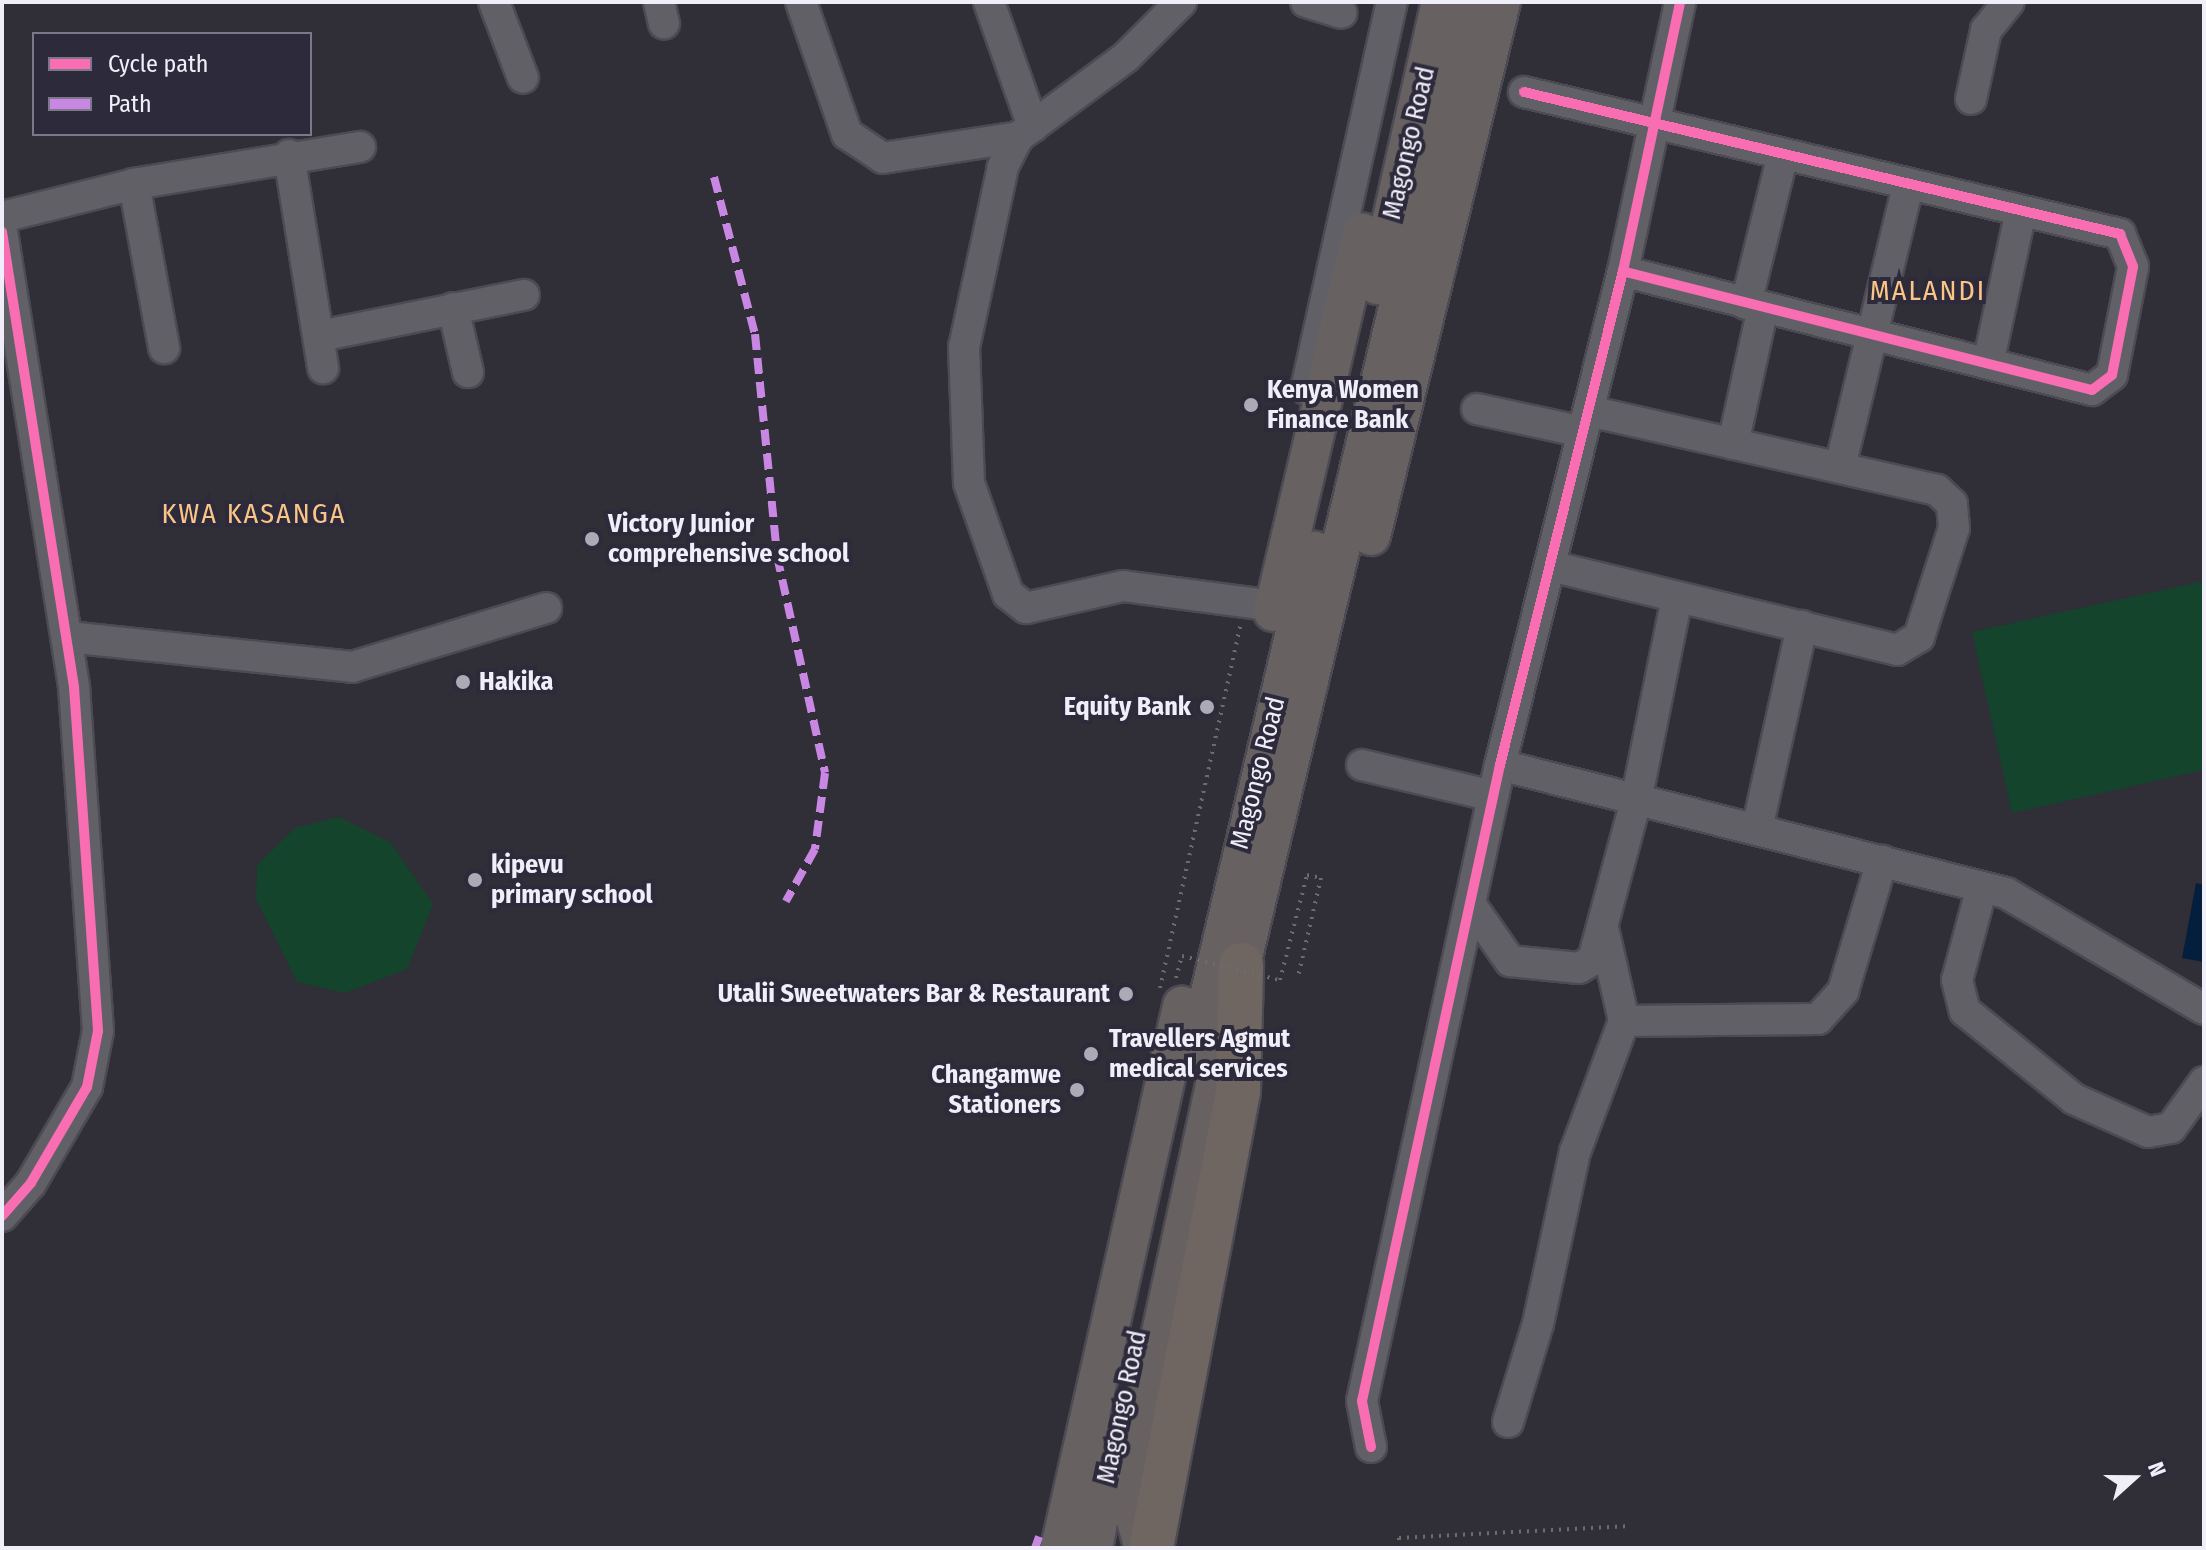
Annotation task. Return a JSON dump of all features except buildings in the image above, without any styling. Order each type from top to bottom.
[{"type":"highway","points":[[1151,1548],[1163,1472],[1238,1092],[1248,958]]},
{"type":"main road","points":[[1261,757],[1259,692],[1266,604],[1417,2]]},
{"type":"main road","name":"Magongo Road","points":[[1144,1548],[1131,1504],[1134,1457],[1248,958],[1441,2]]},
{"type":"main road","points":[[1344,485],[1471,2]]},
{"type":"main road","points":[[1276,825],[1316,763],[1501,2]]},
{"type":"main road","name":"Magongo Road","points":[[1093,1548],[1248,958],[1261,757],[1344,485]]},
{"type":"main road","points":[[1060,1548],[1189,978],[1248,958]]},
{"type":"street","points":[[494,2],[523,78]]},
{"type":"street","points":[[801,2],[859,148],[883,158],[1026,132]]},
{"type":"street","points":[[989,2],[1026,132]]},
{"type":"street","points":[[1181,2],[1126,57],[1026,132],[1003,167],[964,347],[969,483],[1008,594],[1026,608],[1123,586],[1266,604],[1392,2]]},
{"type":"street","points":[[1306,2],[1341,13]]},
{"type":"street","points":[[1371,1447],[1362,1401],[1500,765],[1623,271],[1680,2]]},
{"type":"street","points":[[1971,99],[1986,30],[2009,2]]},
{"type":"street","points":[[1524,92],[1654,120],[1908,186],[2120,234],[2130,245],[2131,286],[2112,375],[2102,386],[2080,389],[1989,359],[1872,330],[1755,306],[1623,271]]},
{"type":"street","points":[[2,217],[134,184],[289,155],[360,147]]},
{"type":"street","points":[[1733,444],[1783,154]]},
{"type":"street","points":[[289,155],[323,368]]},
{"type":"street","points":[[134,184],[164,348]]},
{"type":"street","points":[[1840,467],[1908,186]]},
{"type":"street","points":[[1989,359],[2021,211]]},
{"type":"street","points":[[2,232],[68,637],[98,955],[96,1059],[64,1129],[2,1216]]},
{"type":"street","points":[[320,336],[524,295]]},
{"type":"street","points":[[453,308],[468,372]]},
{"type":"street","points":[[1477,409],[1733,444],[1840,467],[1946,494],[1954,528],[1913,644],[1897,650],[1550,566]]},
{"type":"street","points":[[1470,904],[1517,963],[1584,967],[1604,932],[1636,801],[1677,597]]},
{"type":"street","points":[[68,637],[352,667],[546,608]]},
{"type":"street","points":[[1757,829],[1802,626]]},
{"type":"street","points":[[1362,765],[1493,796]]},
{"type":"street","points":[[1500,765],[1982,887],[2057,917],[2204,1009]]},
{"type":"street","points":[[1624,1021],[1818,1019],[1843,991],[1882,861]]},
{"type":"street","points":[[1982,887],[1957,980],[1965,1011],[2074,1099],[2148,1132],[2171,1128],[2204,1082]]},
{"type":"street","points":[[1508,1422],[1538,1324],[1575,1152],[1624,1021],[1604,932]]},
{"type":"path","points":[[1182,956],[1248,958],[1307,875],[1321,878],[1298,977]]},
{"type":"path","points":[[1399,1548],[1399,1538],[1630,1526]]},
{"type":"green space","points":[[2204,581],[2204,770],[2012,813],[1972,632]]},
{"type":"green space","points":[[339,817],[391,843],[433,904],[407,969],[345,993],[297,982],[256,899],[257,865],[295,828]]},
{"type":"water","points":[[2196,883],[2204,885],[2204,962],[2182,958]]},
{"type":"marked path","points":[[714,177],[755,334],[777,556],[825,773],[815,849],[786,901]]},
{"type":"marked path","points":[[1035,1548],[1039,1537]]},
{"type":"cycle path","points":[[1371,1447],[1362,1401],[1500,765],[1623,271],[1680,2]]},
{"type":"cycle path","points":[[1524,92],[2120,234],[2133,267],[2112,375],[2092,390],[1623,271]]},
{"type":"cycle path","points":[[2,232],[74,687],[98,1031],[87,1087],[31,1183],[2,1216]]},
{"type":"place","name":"Kenya Women Finance Bank","points":[[1251,405]]},
{"type":"place","name":"Victory Junior comprehensive school","points":[[592,539]]},
{"type":"place","name":"Hakika","points":[[463,682]]},
{"type":"place","name":"Equity Bank","points":[[1207,707]]},
{"type":"place","name":"kipevu primary school","points":[[475,880]]},
{"type":"place","name":"Utalii Sweetwaters Bar & Restaurant","points":[[1126,994]]},
{"type":"place","name":"Travellers Agmut medical services","points":[[1091,1054]]},
{"type":"place","name":"Changamwe Stationers","points":[[1077,1090]]},
{"type":"district","name":"MALANDI","points":[[1928,291]]},
{"type":"district","name":"KWA KASANGA","points":[[254,514]]}]
